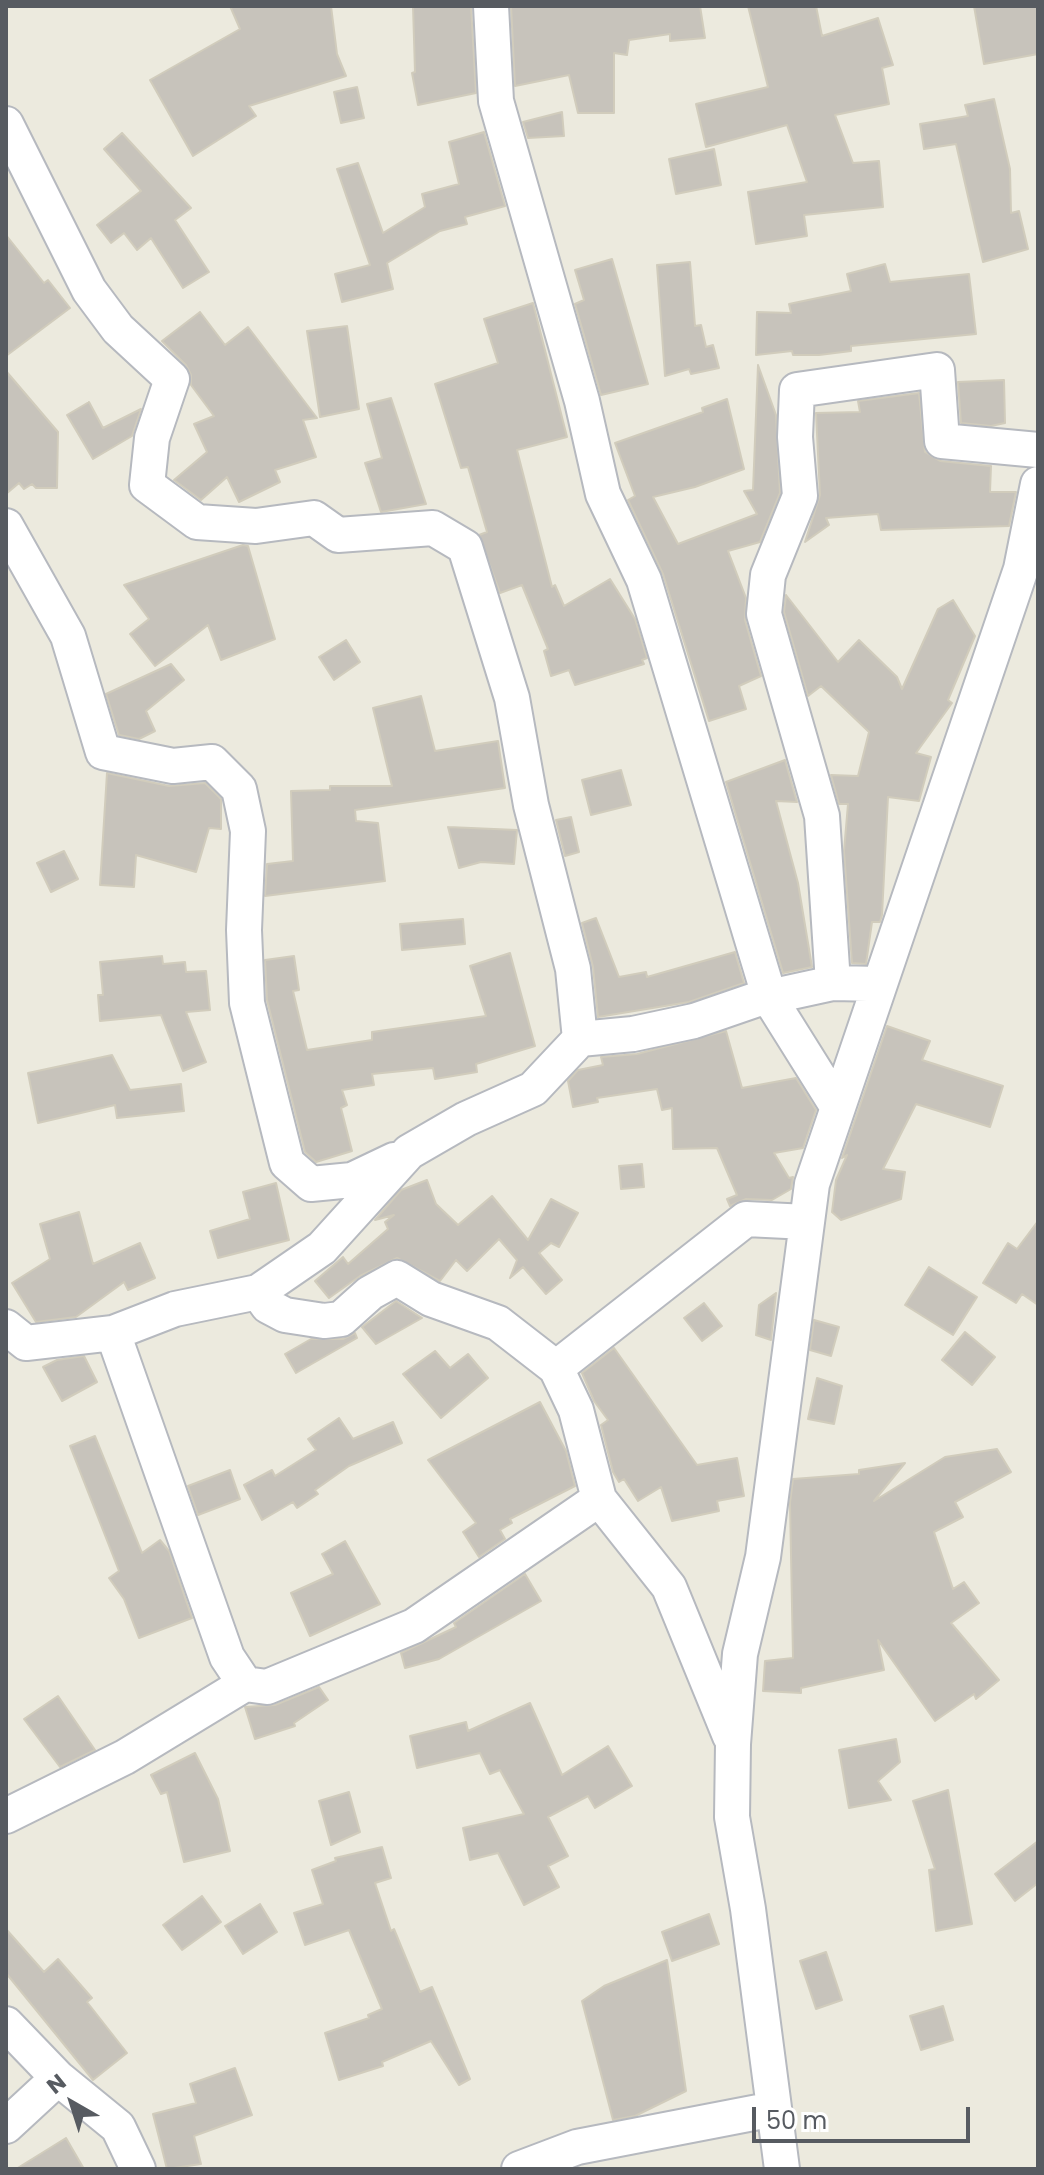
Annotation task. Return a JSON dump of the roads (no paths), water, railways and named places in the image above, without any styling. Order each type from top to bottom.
[{"type":"street","points":[[491,6],[496,101],[582,401],[603,494],[644,580],[770,999],[837,1106]]},
{"type":"street","points":[[6,124],[89,290],[118,329],[172,379],[152,438],[147,485],[197,522],[256,526],[314,518],[338,535],[433,528],[465,547],[512,698],[531,805],[573,969],[580,1039]]},
{"type":"street","points":[[833,983],[822,816],[764,614],[768,575],[800,496],[795,437],[797,390],[937,370],[942,441],[1038,450]]},
{"type":"street","points":[[782,2169],[748,1909],[732,1817],[733,1744],[740,1654],[763,1557],[812,1184],[1021,569],[1038,484]]},
{"type":"street","points":[[6,526],[68,636],[103,752],[173,766],[212,762],[239,789],[248,831],[244,930],[247,1003],[287,1163],[311,1184],[352,1180],[466,1119],[533,1089],[580,1039],[633,1034],[694,1021],[755,1000],[833,983],[879,984]]},
{"type":"street","points":[[13,1340],[113,1333],[175,1309],[258,1292],[322,1248],[409,1152]]},
{"type":"street","points":[[556,1368],[746,1219],[807,1222]]},
{"type":"street","points":[[258,1292],[268,1306],[285,1315],[324,1321],[341,1319],[370,1293],[397,1278],[431,1299],[498,1323],[556,1368],[584,1433],[599,1499],[669,1587],[733,1744]]},
{"type":"street","points":[[113,1333],[227,1657],[245,1684]]},
{"type":"street","points":[[6,1816],[125,1757],[245,1684],[267,1687],[414,1626],[599,1499]]},
{"type":"street","points":[[6,2024],[58,2078],[118,2127],[138,2169]]},
{"type":"street","points":[[6,2126],[58,2078]]},
{"type":"street","points":[[519,2169],[577,2147],[774,2109]]}]
